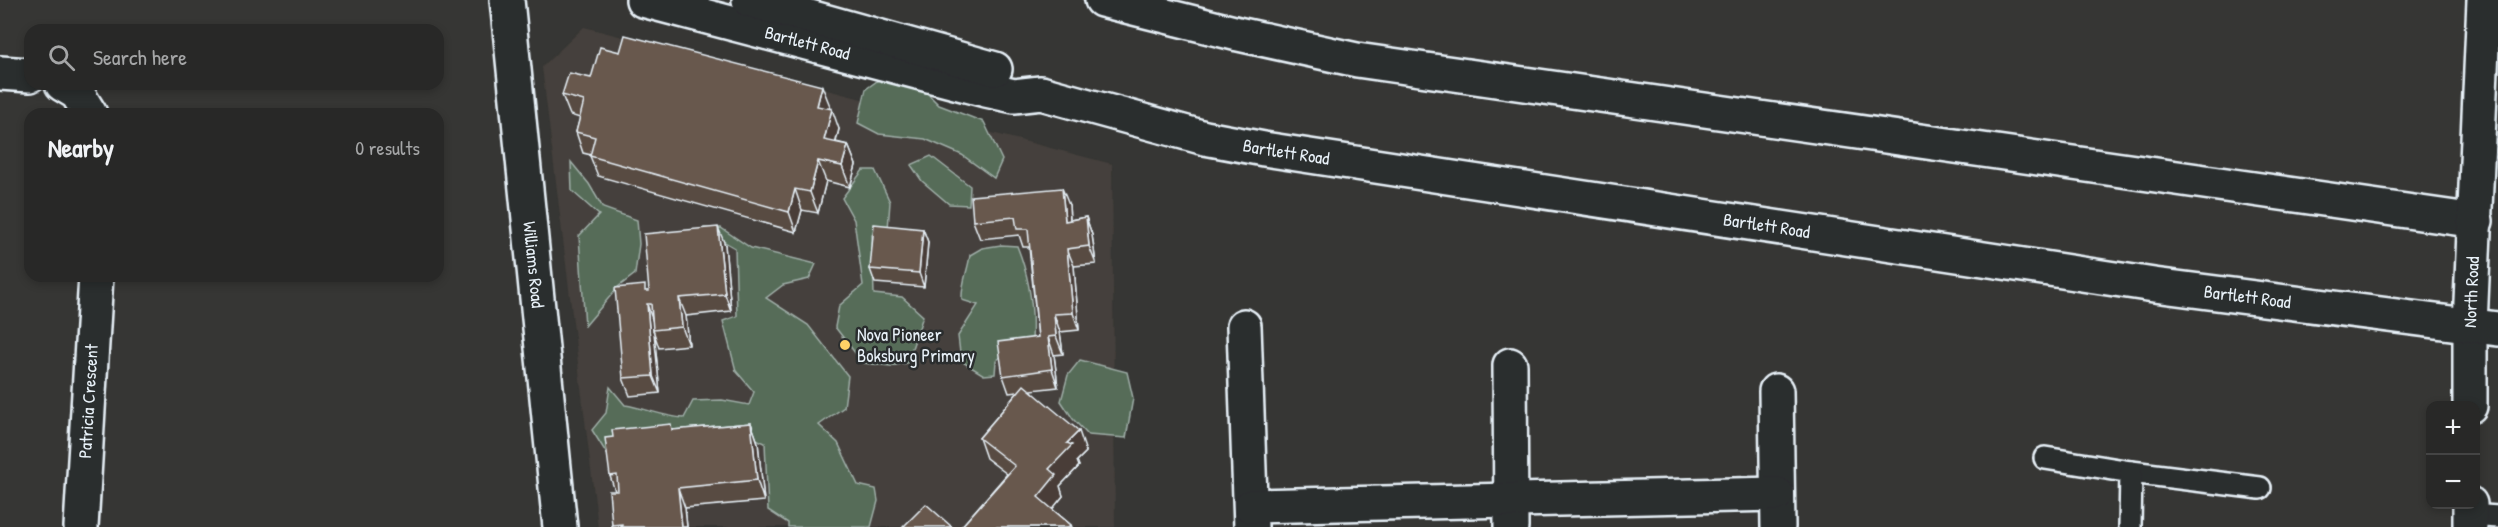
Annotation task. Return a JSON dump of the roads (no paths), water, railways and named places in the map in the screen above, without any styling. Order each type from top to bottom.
[{"type":"street","name":"Williams Road","points":[[507,0],[560,527]]},
{"type":"street","name":"Bartlett Road","points":[[643,0],[986,90],[1014,96],[1041,93]]},
{"type":"street","name":"Bartlett Road","points":[[749,0],[1019,77],[1041,93],[1205,138],[1264,149],[2154,285],[2484,327]]},
{"type":"street","points":[[1102,0],[1238,34],[1357,60],[2476,220]]},
{"type":"street","name":"North Road","points":[[2471,401],[2484,327],[2476,220],[2484,0]]},
{"type":"street","points":[[0,73],[24,75]]},
{"type":"street","points":[[73,90],[78,93],[87,108]]},
{"type":"street","name":"Patricia Crescent","points":[[81,527],[96,282]]},
{"type":"street","points":[[1244,326],[1251,516],[1511,514],[1778,495]]},
{"type":"street","points":[[1510,365],[1511,514]]},
{"type":"street","points":[[1776,391],[1778,527]]},
{"type":"lane","points":[[2045,458],[2131,472],[2260,488]]},
{"type":"lane","points":[[2130,527],[2131,472]]},
{"type":"place","name":"Nova Pioneer Boksburg Primary","points":[[845,345]]}]
